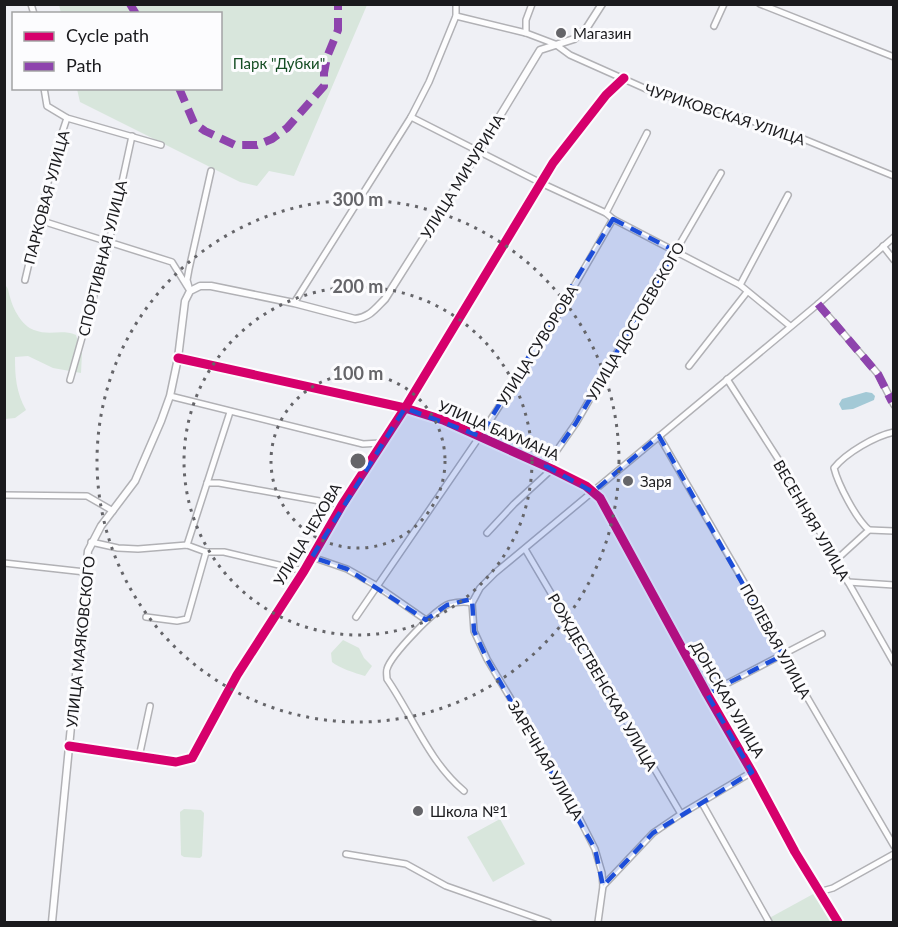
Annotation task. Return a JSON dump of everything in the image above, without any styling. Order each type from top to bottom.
[{"type":"street","points":[[39,220],[172,262],[190,291],[200,286],[211,286],[294,303],[411,117],[429,82],[456,16],[456,4]]},
{"type":"street","points":[[526,33],[526,20],[532,4]]},
{"type":"street","name":"УЛИЦА МИЧУРИНА","points":[[294,303],[356,319],[365,318],[372,313],[385,298],[540,50],[574,39],[586,29],[602,4]]},
{"type":"street","points":[[714,26],[724,4]]},
{"type":"street","points":[[760,4],[894,57]]},
{"type":"street","name":"ЧУРИКОВСКАЯ УЛИЦА","points":[[456,16],[526,33],[555,44],[570,54],[653,92],[720,110],[801,138],[894,176]]},
{"type":"street","name":"УЛИЦА ЧЕХОВА","points":[[69,746],[176,762],[192,758],[237,675],[405,408],[553,163],[606,95],[624,78]]},
{"type":"street","name":"ПАРКОВАЯ УЛИЦА","points":[[25,280],[54,157],[67,118],[47,106],[45,90]]},
{"type":"street","points":[[411,117],[478,152],[606,213],[613,219],[740,285],[790,326]]},
{"type":"street","points":[[67,118],[161,145]]},
{"type":"street","points":[[606,213],[647,133]]},
{"type":"street","name":"СПОРТИВНАЯ УЛИЦА","points":[[70,380],[109,242],[132,136]]},
{"type":"street","name":"УЛИЦА МАЯКОВСКОГО","points":[[52,922],[88,551],[135,481],[170,396],[186,301],[190,291],[187,280],[189,269],[211,171]]},
{"type":"street","name":"УЛИЦА ДОСТОЕВСКОГО","points":[[487,533],[549,467],[722,173]]},
{"type":"street","points":[[740,285],[788,195]]},
{"type":"street","name":"УЛИЦА СУВОРОВА","points":[[356,617],[480,436],[551,326],[613,219]]},
{"type":"street","points":[[464,791],[450,779],[387,679],[387,670],[391,661],[426,620],[447,605],[464,601],[472,603],[480,588],[818,304],[894,237]]},
{"type":"street","points":[[882,246],[894,260]]},
{"type":"street","points":[[689,366],[747,292]]},
{"type":"street","points":[[818,304],[878,374],[893,404]]},
{"type":"street","name":"УЛИЦА БАУМАНА","points":[[178,358],[405,408],[443,420],[549,467],[593,492]]},
{"type":"street","name":"ВЕСЕННЯЯ УЛИЦА","points":[[727,379],[780,462],[894,663]]},
{"type":"street","points":[[170,396],[363,444],[381,443]]},
{"type":"street","points":[[188,545],[230,412]]},
{"type":"street","points":[[894,432],[874,439],[840,461],[834,468],[836,477],[863,525],[869,530],[894,531]]},
{"type":"street","name":"ПОЛЕВАЯ УЛИЦА","points":[[659,436],[894,846]]},
{"type":"street","points":[[207,483],[219,483],[342,505]]},
{"type":"street","name":"ДОНСКАЯ УЛИЦА","points":[[593,492],[600,498],[706,694],[838,922]]},
{"type":"street","points":[[4,495],[87,496],[113,511]]},
{"type":"street","points":[[836,560],[869,530]]},
{"type":"street","points":[[92,542],[118,548],[138,549],[188,545],[206,552],[224,552],[304,571]]},
{"type":"street","name":"РОЖДЕСТВЕНСКАЯ УЛИЦА","points":[[525,549],[681,814]]},
{"type":"street","points":[[146,616],[177,621],[187,619],[206,552]]},
{"type":"street","points":[[312,557],[347,569],[377,586],[426,620]]},
{"type":"street","points":[[4,563],[86,572]]},
{"type":"street","points":[[848,582],[894,585]]},
{"type":"street","name":"ЗАРЕЧНАЯ УЛИЦА","points":[[472,603],[474,631],[487,659],[563,786],[595,849],[603,886],[598,922]]},
{"type":"street","points":[[706,694],[822,634]]},
{"type":"street","points":[[139,757],[150,706]]},
{"type":"street","points":[[603,886],[653,833],[752,772]]},
{"type":"street","points":[[702,803],[769,922]]},
{"type":"street","points":[[346,854],[406,864],[446,886],[548,922]]},
{"type":"street","points":[[819,892],[833,888],[894,854]]},
{"type":"highlighted area","points":[[613,219],[675,251],[576,423],[546,466],[593,492],[659,436],[783,655],[707,694],[752,772],[653,833],[603,886],[595,849],[487,659],[474,631],[472,599],[447,605],[426,620],[347,569],[312,557],[405,408],[480,436]]},
{"type":"green space","name":"Парк \"Дубки\"","points":[[59,5],[367,5],[294,176],[269,171],[257,186],[240,182],[80,102],[77,90],[222,90],[222,12],[61,12]]},
{"type":"green space","points":[[4,284],[8,288],[16,312],[26,325],[40,332],[76,335],[82,353],[81,373],[53,368],[28,356],[15,357],[17,384],[26,410],[15,418],[5,419]]},
{"type":"green space","points":[[343,640],[359,648],[364,658],[372,666],[365,676],[332,662],[331,653]]},
{"type":"green space","points":[[184,809],[201,810],[204,813],[202,856],[200,858],[181,855],[180,812]]},
{"type":"green space","points":[[500,819],[525,864],[493,882],[467,837]]},
{"type":"green space","points":[[815,893],[834,922],[762,922]]},
{"type":"water","points":[[866,392],[875,396],[874,400],[853,409],[842,410],[839,404],[842,399]]},
{"type":"marked path","points":[[130,4],[135,12]]},
{"type":"marked path","points":[[180,90],[194,123],[205,131],[235,145],[257,145],[272,139],[287,128],[324,86],[327,57],[338,30],[338,4]]},
{"type":"marked path","points":[[818,304],[878,374],[892,402]]},
{"type":"cycle path","points":[[69,746],[176,762],[192,758],[237,675],[405,408],[553,163],[606,95],[624,78]]},
{"type":"cycle path","points":[[178,358],[405,408],[443,420],[586,486],[600,498],[795,852],[838,922]]},
{"type":"place","name":"Магазин","points":[[561,33]]},
{"type":"place","name":"Заря","points":[[628,481]]},
{"type":"place","name":"Школа №1","points":[[418,811]]}]
